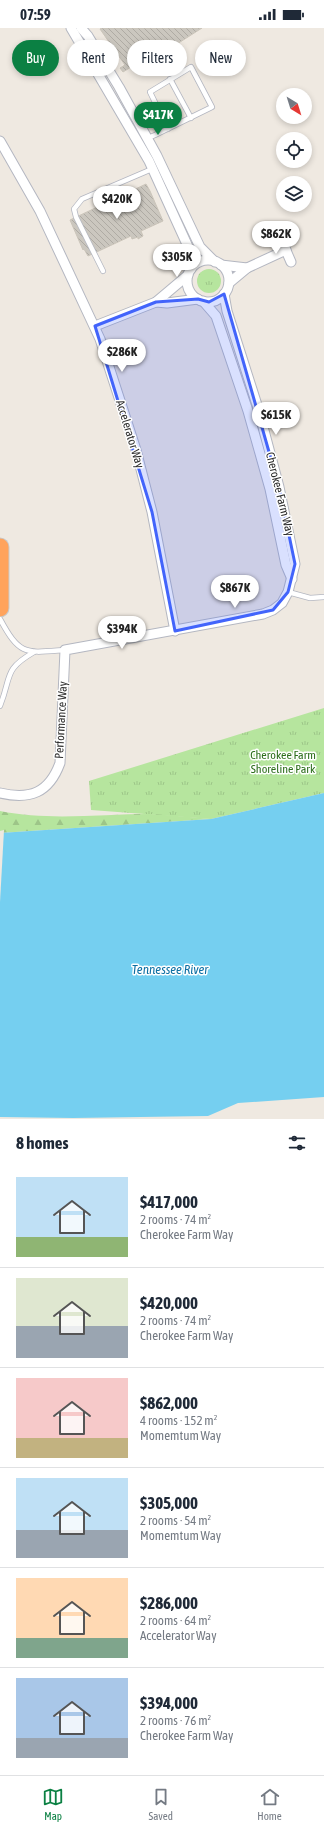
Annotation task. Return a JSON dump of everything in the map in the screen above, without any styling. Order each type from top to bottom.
[{"type":"highway","points":[[0,547],[0,608]]},
{"type":"street","points":[[71,28],[110,92],[152,168],[190,251],[189,289],[200,300]]},
{"type":"street","points":[[81,28],[88,36],[148,138],[200,247],[226,270],[229,283]]},
{"type":"street","name":"Accelerator Way","points":[[0,140],[40,211],[95,326],[136,450],[152,512],[175,631]]},
{"type":"street","points":[[281,239],[291,262]]},
{"type":"street","points":[[156,302],[167,303],[200,300],[214,301],[224,294],[229,283],[247,268],[286,250]]},
{"type":"street","points":[[95,326],[156,302],[202,261],[247,268]]},
{"type":"street","name":"Cherokee Farm Way","points":[[65,650],[263,614],[273,610],[282,603],[288,592],[295,564],[280,487],[258,408],[227,311],[224,294]]},
{"type":"street","name":"Cherokee Farm Way","points":[[200,300],[216,316],[248,410],[270,489],[286,566],[292,579]]},
{"type":"street","name":"Performance Way","points":[[0,793],[23,796],[35,793],[45,788],[52,781],[56,773],[60,763],[65,650]]},
{"type":"lane","points":[[148,138],[168,129],[191,118],[212,107],[191,67],[150,92],[168,129]]},
{"type":"lane","points":[[170,79],[191,118]]},
{"type":"lane","points":[[102,271],[74,209],[82,200],[152,168]]},
{"type":"lane","points":[[288,592],[310,598],[324,597]]},
{"type":"lane","name":"Cherokee Farm Way","points":[[0,619],[11,640],[17,645],[34,652]]},
{"type":"lane","name":"Cherokee Farm Way","points":[[0,706],[12,668],[20,660],[34,652],[65,650]]},
{"type":"highlighted area","points":[[224,294],[279,487],[294,552],[295,564],[288,592],[273,610],[175,631],[152,512],[95,326],[156,302],[198,299],[209,302]]},
{"type":"green space","points":[[209,269],[218,272],[221,281],[218,290],[209,293],[200,290],[197,281],[200,272]]},
{"type":"green space","name":"Cherokee Farm Shoreline Park","points":[[324,708],[324,793],[211,819],[91,810],[89,781]]},
{"type":"green space","points":[[0,811],[37,816],[150,814],[211,819],[0,833]]},
{"type":"water","name":"Tennessee River","points":[[324,793],[324,1097],[238,1103],[208,1116],[73,1118],[0,1117],[0,833],[211,819]]},
{"type":"pier","points":[[4,830],[0,902],[0,831]]},
{"type":"building","points":[[202,28],[183,40],[127,40],[127,70],[123,72],[120,68],[125,65],[119,56],[119,40],[108,40],[100,29]]},
{"type":"building","points":[[146,184],[163,221],[141,231],[143,236],[138,239],[138,237],[132,239],[131,236],[88,256],[84,249],[83,250],[70,220]]}]
